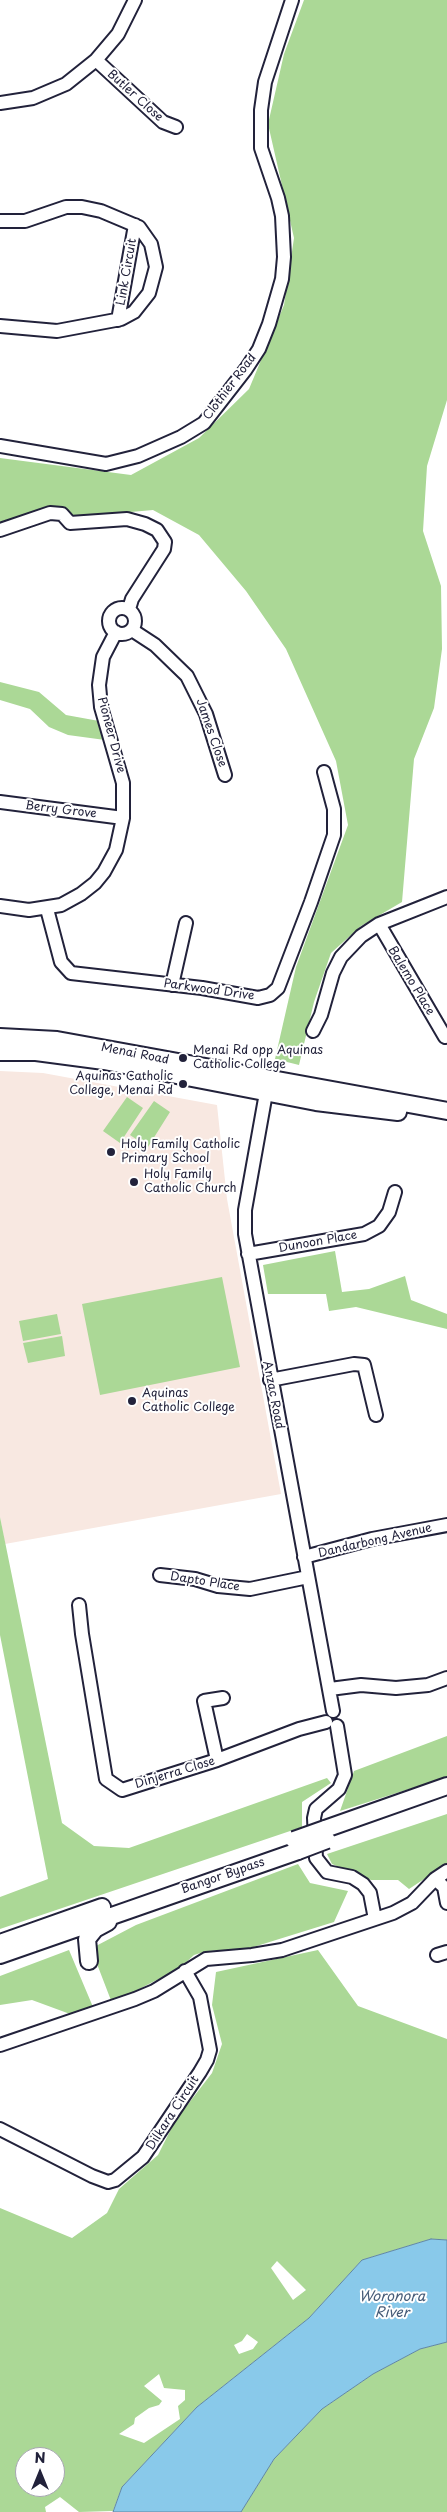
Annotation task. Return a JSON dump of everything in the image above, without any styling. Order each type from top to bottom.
[{"type":"main road","name":"Menai Road","points":[[0,1037],[57,1040],[267,1086],[316,1102],[447,1119]]},
{"type":"main road","name":"Menai Road","points":[[0,1052],[36,1052],[447,1111]]},
{"type":"main road","name":"Bangor Bypass","points":[[0,1955],[136,1906],[447,1786]]},
{"type":"main road","name":"Bangor Bypass","points":[[326,1834],[447,1798]]},
{"type":"main road","name":"Bangor Bypass","points":[[0,1943],[296,1845]]},
{"type":"main road","points":[[52,1937],[65,1937],[73,1940],[89,1962],[87,1939],[95,1928],[136,1906]]},
{"type":"street","points":[[0,102],[33,98],[66,84],[96,60],[118,34],[135,0]]},
{"type":"street","name":"Clothier Road","points":[[0,446],[106,464],[138,456],[182,437],[204,423],[246,369],[269,324],[282,279],[284,257],[282,216],[278,198],[260,148],[260,110],[264,82],[292,0]]},
{"type":"street","name":"Butler Close","points":[[96,60],[163,122],[176,127]]},
{"type":"street","name":"Link Circuit","points":[[0,222],[25,221],[57,208],[75,206],[112,215],[135,225],[145,233],[156,260],[156,276],[144,301],[134,312],[118,320],[57,331],[28,330],[0,326]]},
{"type":"street","name":"Link Circuit","points":[[118,320],[135,225]]},
{"type":"street","points":[[0,530],[50,513],[62,514],[70,523],[127,519],[145,524],[157,530],[165,542],[164,549],[132,599],[129,609],[135,619],[132,630],[124,634],[116,632],[110,626],[110,614],[116,608],[129,609]]},
{"type":"street","name":"James Close","points":[[132,630],[155,645],[187,676],[206,714],[225,775]]},
{"type":"street","name":"Pioneer Drive","points":[[0,906],[47,909],[61,905],[81,894],[104,872],[116,850],[123,818],[124,783],[101,707],[98,685],[103,657],[116,632]]},
{"type":"street","name":"Parkwood Drive","points":[[47,909],[61,962],[71,973],[172,984],[258,998],[270,995],[278,988],[334,835],[334,809],[324,772]]},
{"type":"street","name":"Berry Grove","points":[[0,802],[123,818]]},
{"type":"street","points":[[313,1031],[322,1015],[332,973],[341,957],[361,936],[379,924],[447,897]]},
{"type":"street","points":[[172,984],[186,923]]},
{"type":"street","name":"Balemo Place","points":[[379,924],[445,1037]]},
{"type":"street","name":"Anzac Road","points":[[267,1086],[245,1210],[248,1254],[270,1380],[330,1689],[332,1720],[346,1775],[339,1789],[316,1809],[314,1818],[316,1858],[327,1872],[352,1877],[363,1884],[370,1893],[375,1919]]},
{"type":"street","name":"Dunoon Place","points":[[248,1254],[364,1234],[379,1226],[389,1212],[395,1192]]},
{"type":"street","points":[[270,1380],[345,1365],[364,1365],[376,1415]]},
{"type":"street","name":"Dandarbong Avenue","points":[[304,1558],[372,1539],[447,1525]]},
{"type":"street","name":"Dapto Place","points":[[160,1574],[195,1579],[218,1586],[250,1589],[308,1577]]},
{"type":"street","name":"Dinjerra Close","points":[[79,1605],[106,1779],[122,1790],[217,1760],[299,1729],[332,1720]]},
{"type":"street","points":[[330,1689],[361,1685],[396,1688],[428,1686],[447,1678]]},
{"type":"street","points":[[217,1760],[204,1701],[223,1698]]},
{"type":"street","points":[[0,2045],[135,1999],[154,1991],[206,1959],[275,1952],[403,1909],[435,1879],[447,1871]]},
{"type":"street","points":[[435,1879],[444,1887],[447,1903]]},
{"type":"street","name":"Dilkara Circuit","points":[[0,2129],[92,2176],[108,2182],[115,2180],[144,2157],[200,2072],[210,2050],[200,1997],[185,1971]]},
{"type":"shaded area","points":[[0,1071],[43,1073],[217,1105],[227,1199],[281,1494],[5,1544],[0,1517]]},
{"type":"green space","points":[[304,0],[447,0],[447,400],[427,466],[423,531],[441,586],[442,649],[434,708],[414,759],[402,902],[361,926],[331,953],[314,1002],[299,1065],[275,1059],[296,967],[348,825],[336,761],[286,649],[246,591],[199,535],[153,510],[75,517],[64,511],[0,527],[0,458],[131,475],[199,438],[249,389],[284,305],[294,238],[268,124],[284,54]]},
{"type":"green space","points":[[0,682],[39,692],[66,715],[99,721],[105,740],[68,735],[49,727],[30,709],[0,700]]},
{"type":"green space","points":[[127,1097],[143,1108],[120,1143],[103,1131]]},
{"type":"green space","points":[[154,1101],[170,1112],[148,1147],[130,1135]]},
{"type":"green space","points":[[335,1251],[342,1292],[369,1289],[405,1276],[411,1300],[447,1314],[447,1329],[356,1307],[329,1311],[326,1294],[268,1294],[263,1265]]},
{"type":"green space","points":[[222,1277],[240,1367],[100,1395],[82,1304]]},
{"type":"green space","points":[[57,1314],[61,1334],[23,1341],[19,1321]]},
{"type":"green space","points":[[62,1336],[65,1356],[28,1363],[23,1343]]},
{"type":"green space","points":[[0,1517],[62,1823],[94,1846],[129,1848],[327,1778],[331,1783],[302,1802],[302,1827],[0,1929],[0,1897],[48,1879],[0,1635]]},
{"type":"green space","points":[[447,1736],[447,1777],[340,1811],[354,1771]]},
{"type":"green space","points":[[447,1814],[447,1864],[409,1889],[398,1880],[371,1880],[332,1864],[327,1854]]},
{"type":"green space","points":[[298,1864],[310,1883],[348,1891],[334,1922],[247,1949],[207,1951],[194,1955],[180,1968],[112,2003],[97,1964],[94,1947],[136,1925]]},
{"type":"green space","points":[[69,1950],[93,2007],[70,2014],[32,2000],[0,2005],[0,1976]]},
{"type":"green space","points":[[318,1950],[358,2006],[447,2039],[447,2240],[431,2239],[362,2260],[309,2318],[197,2407],[122,2487],[113,2511],[79,2512],[60,2497],[45,2507],[46,2512],[0,2512],[0,2208],[72,2238],[107,2213],[119,2189],[158,2155],[175,2121],[212,2073],[222,2044],[212,2005],[216,1972]],"holes":[[[277,2261],[306,2290],[293,2300],[271,2268]],[[247,2334],[258,2342],[253,2349],[239,2354],[234,2345],[242,2341]],[[159,2374],[164,2388],[185,2390],[185,2400],[178,2406],[180,2419],[144,2443],[119,2434],[134,2424],[135,2418],[149,2408],[159,2405],[162,2401],[144,2386]]]},
{"type":"green space","points":[[447,2342],[447,2512],[241,2512],[274,2459],[322,2409],[373,2374],[420,2349]]},
{"type":"water","name":"Woronora River","points":[[431,2239],[447,2240],[447,2342],[420,2349],[373,2374],[322,2409],[274,2459],[241,2512],[113,2512],[122,2487],[197,2407],[309,2318],[362,2260]]},
{"type":"place","name":"Menai Rd opp Aquinas Catholic College","points":[[183,1058]]},
{"type":"place","name":"Aquinas Catholic College, Menai Rd","points":[[183,1084]]},
{"type":"place","name":"Holy Family Catholic Primary School","points":[[111,1152]]},
{"type":"place","name":"Holy Family Catholic Church","points":[[134,1182]]},
{"type":"place","name":"Aquinas Catholic College","points":[[132,1401]]}]
